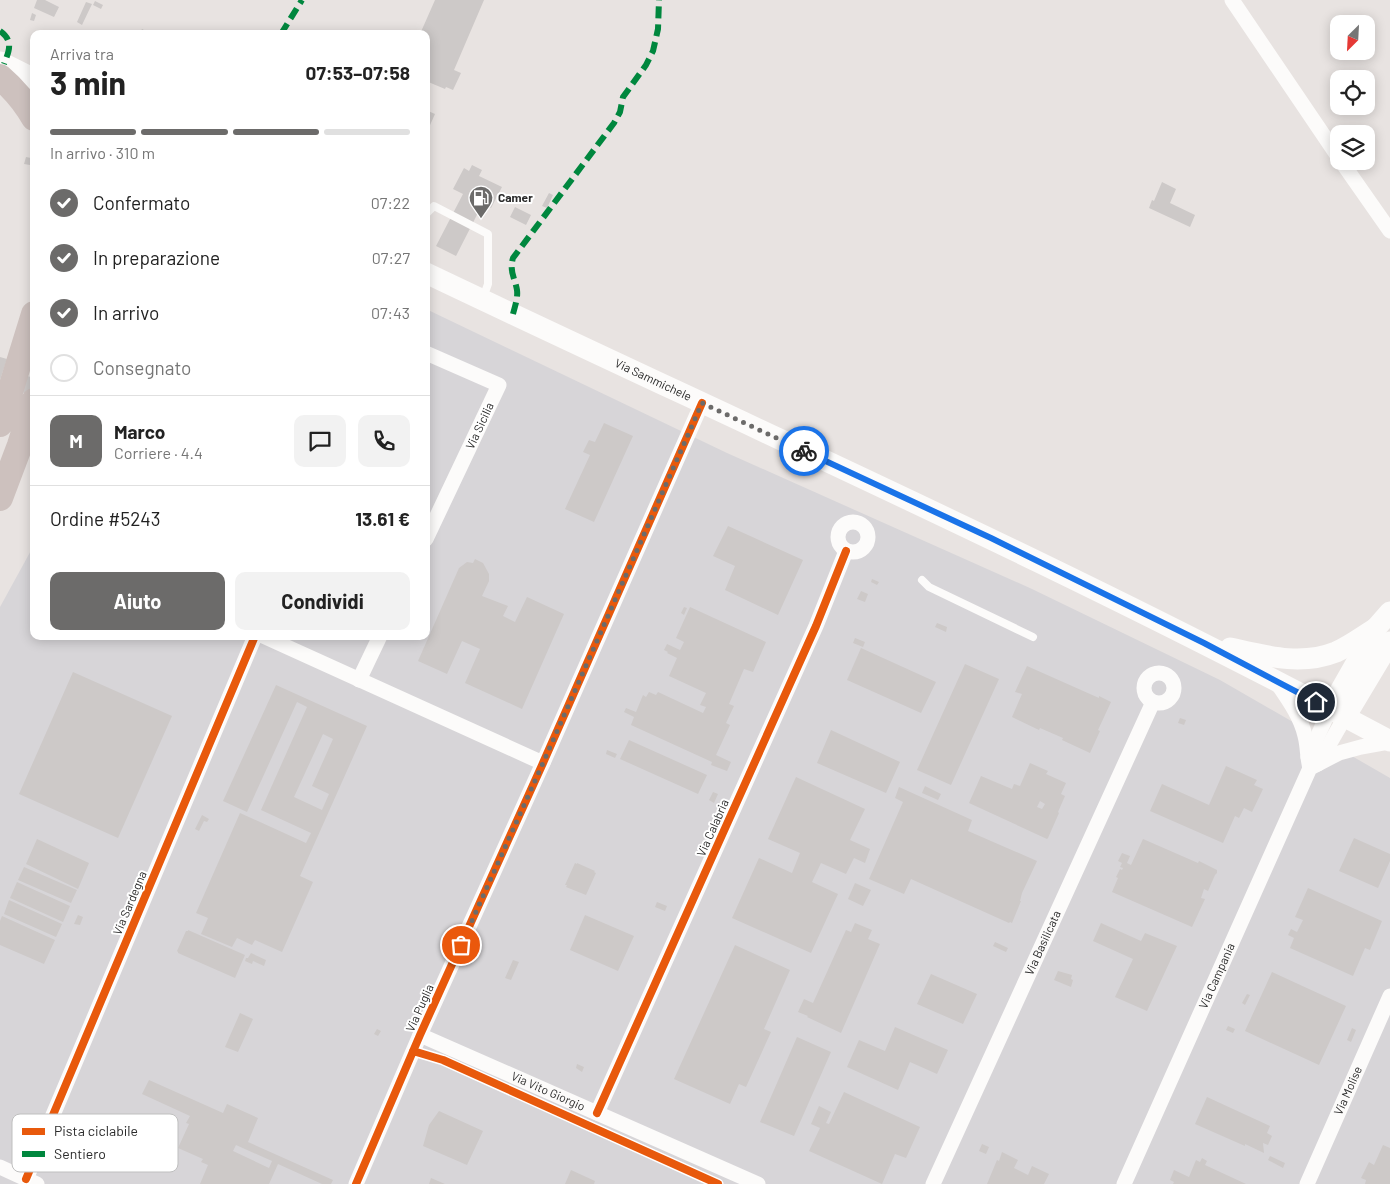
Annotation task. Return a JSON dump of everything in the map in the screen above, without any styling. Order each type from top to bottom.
[{"type":"highway","points":[[1,68],[30,111]]},
{"type":"highway","points":[[0,424],[30,327]]},
{"type":"highway","points":[[0,498],[30,414]]},
{"type":"main road","points":[[1,68],[30,78]]},
{"type":"main road","name":"Via Sammichele","points":[[430,275],[991,538],[1204,643],[1390,741]]},
{"type":"main road","points":[[1338,713],[1383,635],[1390,612]]},
{"type":"main road","points":[[1204,643],[1278,658],[1306,659],[1337,651],[1383,635]]},
{"type":"street","points":[[1232,0],[1330,145]]},
{"type":"street","points":[[1347,170],[1390,232]]},
{"type":"street","name":"Via Sicilia","points":[[430,354],[499,385],[430,531]]},
{"type":"street","name":"Via Puglia","points":[[356,1184],[420,1035],[702,403]]},
{"type":"street","name":"Via Calabria","points":[[598,1113],[816,626],[846,551]]},
{"type":"street","name":"Via Sardegna","points":[[60,1114],[253,640]]},
{"type":"street","points":[[272,640],[543,763]]},
{"type":"street","points":[[359,680],[378,640]]},
{"type":"street","points":[[1275,680],[1295,710],[1305,736],[1312,764],[1339,753],[1390,741]]},
{"type":"street","name":"Via Basilicata","points":[[933,1184],[1153,702]]},
{"type":"street","name":"Via Campania","points":[[1124,1184],[1312,764],[1338,713]]},
{"type":"street","name":"Via Molise","points":[[1307,1184],[1390,996]]},
{"type":"street","name":"Via Vito Giorgio","points":[[420,1035],[758,1184]]},
{"type":"street","points":[[0,1167],[32,1182]]},
{"type":"lane","points":[[430,210],[434,206],[488,234],[488,284],[482,299]]},
{"type":"lane","points":[[922,580],[929,587],[1032,637]]},
{"type":"shaded area","points":[[430,311],[727,453],[1032,589],[1220,680],[1390,778],[1390,1184],[0,1184],[0,607],[30,552],[30,640],[430,640]]},
{"type":"building","points":[[37,0],[45,0],[59,7],[54,17],[34,8]]},
{"type":"building","points":[[435,0],[484,0],[454,70],[461,73],[453,90],[430,83],[430,30],[422,30]]},
{"type":"building","points":[[95,1],[103,5],[101,9],[93,5]]},
{"type":"building","points":[[86,2],[92,4],[82,25],[77,22]]},
{"type":"building","points":[[32,13],[36,15],[34,21],[30,20]]},
{"type":"building","points":[[430,112],[435,114],[430,125]]},
{"type":"building","points":[[26,157],[30,158],[30,165],[24,164]]},
{"type":"building","points":[[472,165],[482,170],[479,176],[502,187],[491,208],[483,203],[456,256],[436,246],[463,194],[453,189],[464,168],[469,171]]},
{"type":"building","points":[[1162,182],[1176,189],[1170,203],[1195,215],[1190,227],[1149,208]]},
{"type":"building","points":[[549,193],[553,195],[547,208],[542,206]]},
{"type":"building","points":[[515,207],[531,215],[526,225],[510,217]]},
{"type":"building","points":[[0,357],[7,359],[0,380]]},
{"type":"building","points":[[7,370],[30,377],[30,395],[1,386]]},
{"type":"building","points":[[604,423],[633,436],[594,522],[565,509],[590,455],[583,452],[589,440],[595,442]]},
{"type":"building","points":[[728,526],[803,560],[778,615],[725,590],[735,566],[713,556]]},
{"type":"building","points":[[475,559],[483,563],[489,574],[489,581],[482,596],[508,606],[503,616],[515,622],[527,597],[564,614],[522,709],[465,683],[480,649],[462,641],[447,674],[418,661],[427,640],[430,640],[430,634],[459,568],[467,562],[473,563]]},
{"type":"building","points":[[872,579],[879,582],[877,585],[871,582]]},
{"type":"building","points":[[861,591],[868,594],[865,602],[857,599]]},
{"type":"building","points":[[684,607],[687,608],[684,615],[681,613]]},
{"type":"building","points":[[690,607],[766,642],[753,672],[744,669],[729,704],[734,706],[726,723],[730,725],[716,755],[731,762],[727,771],[711,765],[712,762],[631,725],[634,717],[624,712],[626,708],[636,712],[643,695],[646,697],[649,692],[656,695],[658,692],[703,713],[706,707],[700,705],[706,693],[669,676],[677,658],[664,650],[667,644],[680,650],[684,642],[676,638]]},
{"type":"building","points":[[937,623],[947,627],[946,632],[935,627]]},
{"type":"building","points":[[855,638],[865,642],[863,647],[853,643]]},
{"type":"building","points":[[861,648],[936,682],[921,713],[847,680]]},
{"type":"building","points":[[965,664],[999,679],[951,785],[917,770]]},
{"type":"building","points":[[1027,666],[1111,702],[1090,753],[1062,740],[1063,738],[1040,728],[1039,730],[1012,717],[1022,694],[1015,692]]},
{"type":"building","points":[[73,672],[172,716],[118,838],[19,794]]},
{"type":"building","points":[[276,685],[367,726],[300,876],[313,882],[282,952],[255,940],[252,945],[237,938],[232,947],[201,934],[208,918],[196,913],[240,813],[306,843],[311,833],[261,810],[307,707],[297,702],[247,812],[223,801]],"holes":[[[323,734],[333,739],[312,786],[329,794],[322,810],[294,797]]]},
{"type":"building","points":[[1180,718],[1186,720],[1184,725],[1178,723]]},
{"type":"building","points":[[831,730],[900,762],[886,793],[817,763]]},
{"type":"building","points":[[629,740],[707,775],[698,794],[620,759]]},
{"type":"building","points":[[607,750],[617,754],[615,758],[606,754]]},
{"type":"building","points":[[1030,763],[1048,771],[1046,774],[1066,783],[1061,794],[1065,796],[1047,839],[969,803],[981,776],[1012,789],[1014,784],[1020,786]],"holes":[[[1040,801],[1045,804],[1042,809],[1037,807]]]},
{"type":"building","points":[[1226,766],[1257,780],[1254,785],[1263,789],[1252,812],[1244,808],[1239,818],[1235,816],[1223,843],[1150,811],[1162,784],[1209,805]]},
{"type":"building","points":[[796,777],[865,809],[850,840],[870,849],[865,863],[854,858],[846,874],[821,863],[812,882],[838,894],[811,953],[732,918],[759,858],[792,873],[800,853],[768,839]]},
{"type":"building","points":[[925,786],[941,794],[938,800],[922,793]]},
{"type":"building","points":[[899,787],[972,820],[968,831],[1037,861],[1022,893],[1021,901],[1012,923],[911,879],[904,894],[869,879],[903,802],[895,798]]},
{"type":"building","points":[[713,792],[718,794],[714,803],[709,800]]},
{"type":"building","points":[[202,815],[209,819],[207,822],[204,821],[199,831],[195,829]]},
{"type":"building","points":[[1354,838],[1390,854],[1390,861],[1378,888],[1339,871]]},
{"type":"building","points":[[37,839],[89,863],[78,889],[26,864]]},
{"type":"building","points":[[1143,839],[1217,870],[1208,891],[1204,889],[1201,898],[1205,899],[1192,927],[1112,892],[1118,878],[1116,877],[1120,869],[1122,870],[1123,868],[1120,867],[1122,863],[1118,861],[1122,853],[1130,856],[1127,863],[1131,865]]},
{"type":"building","points":[[575,863],[596,873],[586,895],[565,885]]},
{"type":"building","points":[[24,867],[77,890],[71,903],[18,880]]},
{"type":"building","points":[[17,882],[70,906],[63,922],[10,898]]},
{"type":"building","points":[[855,883],[871,890],[863,906],[848,899]]},
{"type":"building","points":[[1308,888],[1382,921],[1370,950],[1365,948],[1353,976],[1290,948],[1294,938],[1288,935],[1291,929],[1297,932],[1303,920],[1295,917]]},
{"type":"building","points":[[9,900],[62,924],[56,937],[4,914]]},
{"type":"building","points":[[657,902],[667,906],[665,911],[655,907]]},
{"type":"building","points":[[78,915],[83,917],[80,925],[74,924]]},
{"type":"building","points":[[585,915],[634,936],[618,971],[570,950]]},
{"type":"building","points":[[2,916],[55,940],[44,964],[0,945],[0,921]]},
{"type":"building","points":[[855,923],[872,930],[868,939],[880,944],[841,1033],[798,1012],[804,999],[813,1003],[846,930],[851,932]]},
{"type":"building","points":[[1101,923],[1141,941],[1145,933],[1177,946],[1147,1011],[1115,997],[1133,959],[1093,941]]},
{"type":"building","points":[[188,930],[245,955],[235,978],[178,953],[177,951]]},
{"type":"building","points":[[995,942],[1008,948],[1006,952],[993,946]]},
{"type":"building","points":[[735,945],[790,970],[764,1029],[771,1032],[746,1087],[739,1084],[730,1104],[674,1079]]},
{"type":"building","points":[[251,953],[266,960],[264,966],[253,961],[252,964],[245,961]]},
{"type":"building","points":[[513,960],[519,962],[511,980],[505,978]]},
{"type":"building","points":[[1058,971],[1072,975],[1071,987],[1054,980]]},
{"type":"building","points":[[1272,972],[1346,1006],[1319,1065],[1245,1031]]},
{"type":"building","points":[[931,974],[977,994],[963,1024],[917,1004]]},
{"type":"building","points":[[1247,994],[1250,995],[1245,1005],[1242,1003]]},
{"type":"building","points":[[240,1013],[253,1019],[238,1052],[225,1047]]},
{"type":"building","points":[[1228,1026],[1235,1029],[1233,1033],[1226,1030]]},
{"type":"building","points":[[895,1027],[948,1050],[937,1074],[910,1062],[898,1090],[847,1067],[859,1040],[885,1051]]},
{"type":"building","points":[[1352,1028],[1356,1030],[1351,1042],[1347,1040]]},
{"type":"building","points":[[377,1029],[381,1031],[378,1036],[374,1034]]},
{"type":"building","points":[[797,1037],[831,1052],[794,1136],[760,1122]]},
{"type":"building","points":[[577,1064],[584,1067],[582,1072],[576,1068]]},
{"type":"building","points":[[149,1080],[223,1113],[227,1104],[258,1118],[248,1142],[333,1180],[331,1184],[322,1184],[278,1164],[269,1184],[200,1184],[208,1165],[201,1162],[203,1159],[178,1148],[189,1124],[186,1123],[190,1116],[142,1094]],"holes":[[[236,1145],[272,1161],[269,1168],[233,1151]]]},
{"type":"building","points":[[844,1092],[920,1127],[906,1158],[895,1154],[882,1184],[809,1151],[820,1128],[811,1124],[819,1106],[831,1112],[826,1123],[829,1124]]},
{"type":"building","points":[[1207,1097],[1270,1126],[1267,1133],[1272,1136],[1268,1145],[1263,1143],[1264,1153],[1195,1124]]},
{"type":"building","points":[[439,1111],[483,1131],[467,1165],[423,1146],[429,1125]]},
{"type":"building","points":[[982,1144],[989,1147],[986,1154],[979,1151]]},
{"type":"building","points":[[1383,1145],[1390,1148],[1390,1184],[1365,1184],[1366,1180],[1361,1178],[1369,1162],[1374,1165]]},
{"type":"building","points":[[1002,1152],[1018,1160],[1014,1168],[1028,1175],[1032,1166],[1049,1174],[1044,1184],[987,1184]]},
{"type":"building","points":[[1270,1156],[1285,1163],[1283,1168],[1268,1160]]},
{"type":"building","points":[[1202,1158],[1207,1161],[1205,1165],[1246,1184],[1173,1184],[1174,1182],[1170,1180],[1174,1170],[1189,1177],[1196,1160],[1200,1162]]},
{"type":"building","points":[[571,1170],[595,1181],[594,1184],[565,1184]]},
{"type":"building","points":[[431,1178],[445,1184],[429,1184]]},
{"type":"marked path","points":[[283,30],[302,0]]},
{"type":"marked path","points":[[513,314],[517,293],[512,271],[513,258],[614,123],[620,112],[623,97],[646,65],[653,51],[658,29],[659,0]]},
{"type":"marked path","points":[[0,31],[9,42],[9,50],[4,64]]},
{"type":"cycle path","points":[[356,1184],[420,1035],[702,403]]},
{"type":"cycle path","points":[[597,1113],[816,626],[846,551]]},
{"type":"cycle path","points":[[53,1114],[253,640]]},
{"type":"cycle path","points":[[413,1051],[443,1060],[718,1184]]},
{"type":"cycle path","points":[[26,1179],[29,1172]]},
{"type":"way so far","points":[[461,945],[702,403],[804,451]]},
{"type":"place","name":"Camer","points":[[481,219]]},
{"type":"route","points":[[804,451],[991,538],[1204,643],[1316,702]]}]
